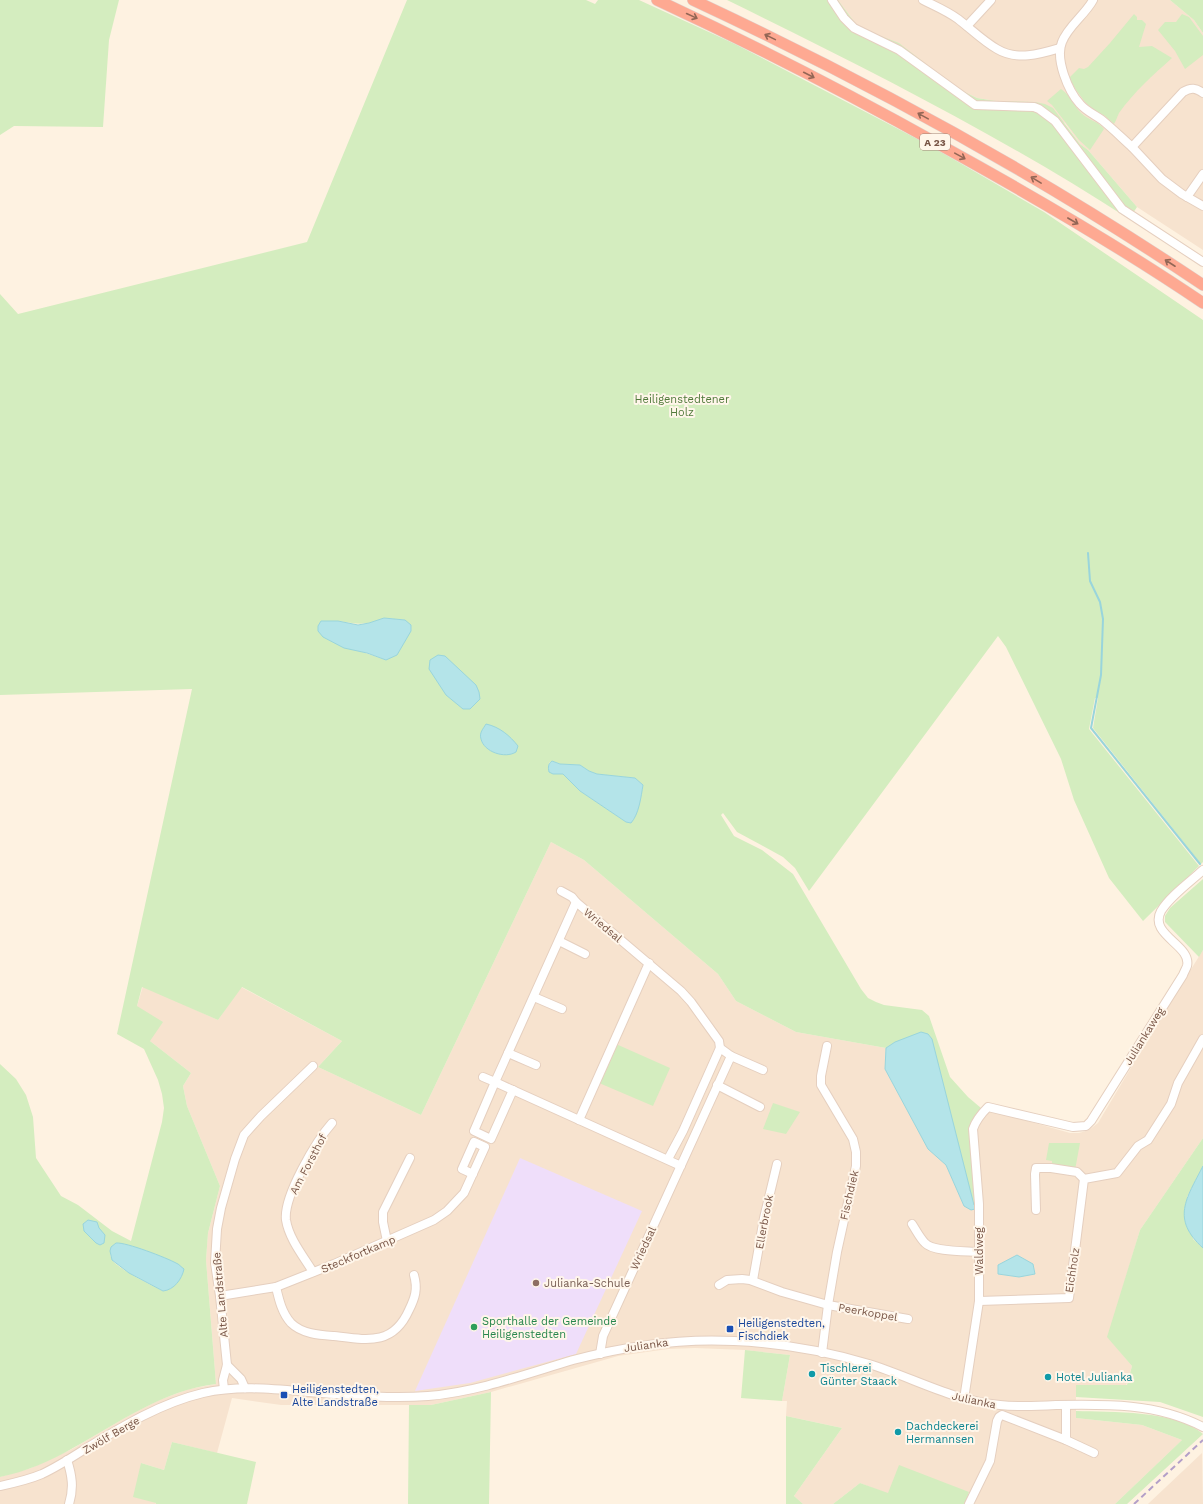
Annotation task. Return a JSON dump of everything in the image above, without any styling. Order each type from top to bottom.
[{"type":"highway","name":"A 23","points":[[657,0],[786,63],[954,152],[1087,229],[1203,303]]},
{"type":"highway","name":"A 23","points":[[693,0],[889,98],[989,152],[1095,215],[1203,285]]},
{"type":"street","points":[[832,0],[844,18],[854,28],[899,50],[975,105],[1034,107],[1039,109],[1055,121],[1122,209],[1203,262]]},
{"type":"street","points":[[923,0],[952,15],[997,49],[1011,54],[1029,55],[1060,48]]},
{"type":"street","points":[[967,26],[991,0]]},
{"type":"street","points":[[1093,0],[1066,35],[1060,48],[1063,72],[1070,89],[1076,100],[1087,111],[1104,122],[1132,147],[1158,175],[1187,197],[1203,206]]},
{"type":"street","points":[[1132,147],[1186,90],[1196,89],[1203,94]]},
{"type":"street","points":[[1187,197],[1203,174]]},
{"type":"street","name":"Juliankaweg","points":[[988,1107],[1073,1127],[1086,1126],[1091,1121],[1187,966],[1186,958],[1183,952],[1158,923],[1160,913],[1166,904],[1203,870]]},
{"type":"street","name":"Wriedsal","points":[[561,891],[572,897],[688,998],[719,1041],[720,1048],[731,1056],[763,1070]]},
{"type":"street","name":"Wriedsal","points":[[513,1090],[491,1139],[474,1131],[576,902]]},
{"type":"street","points":[[559,941],[585,954]]},
{"type":"street","points":[[579,1120],[649,963]]},
{"type":"street","points":[[534,997],[562,1009]]},
{"type":"street","points":[[1036,1210],[1036,1168],[1052,1168],[1077,1172],[1084,1179],[1117,1173],[1138,1146],[1148,1140],[1171,1104],[1178,1083],[1203,1039]]},
{"type":"street","name":"Fischdiek","points":[[822,1353],[828,1305],[840,1237],[855,1172],[857,1156],[853,1139],[821,1085],[821,1076],[828,1046]]},
{"type":"street","points":[[668,1159],[683,1131],[720,1048]]},
{"type":"street","points":[[508,1053],[536,1065]]},
{"type":"street","name":"Wriedsal","points":[[600,1354],[603,1336],[731,1056]]},
{"type":"street","name":"Alte Landstraße","points":[[224,1389],[223,1380],[227,1365],[215,1263],[217,1229],[235,1159],[244,1135],[313,1066]]},
{"type":"street","points":[[482,1077],[681,1166]]},
{"type":"street","points":[[717,1085],[760,1107]]},
{"type":"street","name":"Waldweg","points":[[964,1399],[979,1301],[979,1197],[973,1129],[980,1114],[988,1107]]},
{"type":"street","name":"Am Forsthof","points":[[313,1272],[292,1237],[286,1220],[286,1213],[290,1198],[306,1164],[322,1134],[332,1123]]},
{"type":"street","points":[[387,1241],[383,1222],[383,1212],[410,1158]]},
{"type":"street","name":"Ellerbrook","points":[[753,1280],[764,1218],[777,1164]]},
{"type":"street","name":"Steckfortkamp","points":[[220,1296],[276,1287],[427,1224],[447,1211],[464,1193],[473,1174]]},
{"type":"street","name":"Eichholz","points":[[979,1301],[1069,1298],[1084,1179]]},
{"type":"street","points":[[912,1224],[925,1244],[935,1248],[978,1252]]},
{"type":"street","points":[[276,1287],[283,1312],[292,1324],[304,1331],[370,1340],[384,1337],[396,1330],[405,1321],[415,1298],[417,1285],[414,1275]]},
{"type":"street","points":[[719,1285],[727,1280],[753,1280],[782,1292],[828,1305]]},
{"type":"street","name":"Peerkoppel","points":[[828,1305],[908,1319]]},
{"type":"street","name":"Julianka","points":[[224,1389],[284,1389],[368,1396],[427,1396],[470,1389],[623,1348],[667,1342],[730,1340],[792,1346],[871,1365],[944,1393],[964,1399],[1000,1405],[1142,1407],[1175,1415],[1200,1425]]},
{"type":"street","points":[[227,1365],[241,1379],[245,1388]]},
{"type":"street","name":"Zwölf Berge","points":[[0,1486],[35,1476],[67,1460],[127,1424],[152,1411],[185,1398],[224,1389]]},
{"type":"street","points":[[1066,1405],[1066,1440]]},
{"type":"street","name":"Julianka","points":[[969,1504],[990,1461],[996,1421],[999,1416],[1002,1415],[1066,1440],[1094,1454]]},
{"type":"street","points":[[67,1460],[71,1473],[73,1489],[69,1504]]},
{"type":"shaded area","points":[[838,0],[1170,0],[1194,20],[1203,33],[1203,250],[1137,207],[1088,150],[1080,144],[1065,123],[996,101],[977,98],[957,88],[873,33],[856,24]]},
{"type":"shaded area","points":[[551,842],[584,860],[718,974],[736,1001],[796,1032],[886,1048],[885,1069],[928,1149],[946,1165],[964,1206],[970,1130],[973,1119],[981,1108],[1070,1133],[1079,1133],[1089,1130],[1098,1123],[1203,950],[1203,1138],[1140,1230],[1108,1337],[1132,1366],[1126,1386],[1076,1386],[1076,1418],[1142,1425],[1182,1440],[1115,1504],[965,1504],[969,1492],[888,1494],[860,1483],[833,1504],[803,1504],[794,1496],[842,1428],[786,1416],[787,1401],[782,1401],[790,1355],[745,1350],[695,1348],[668,1349],[618,1356],[491,1392],[431,1405],[281,1405],[232,1398],[217,1453],[172,1442],[164,1470],[141,1463],[156,1504],[0,1504],[0,1477],[31,1468],[72,1449],[128,1416],[159,1400],[189,1389],[216,1384],[206,1260],[208,1233],[220,1186],[187,1106],[183,1086],[191,1073],[150,1041],[137,1006],[143,986],[218,1020],[241,987],[342,1041],[318,1067],[421,1115]]},
{"type":"shaded area","name":"Julianka-Schule","points":[[520,1158],[642,1211],[576,1354],[470,1383],[415,1391]]},
{"type":"shaded area","points":[[1202,1453],[1203,1504],[1148,1504]]},
{"type":"green space","points":[[0,0],[119,0],[109,40],[103,127],[14,126],[0,135]]},
{"type":"green space","name":"Heiligenstedtener Holz","points":[[407,0],[586,0],[595,4],[598,0],[639,0],[735,44],[929,145],[1044,212],[1203,320],[1203,862],[1201,864],[1093,728],[1098,698],[1095,698],[1089,729],[1199,866],[1143,921],[1109,878],[1074,800],[1061,759],[1006,647],[998,636],[809,891],[795,868],[783,857],[737,832],[723,813],[721,815],[734,836],[762,850],[793,874],[861,989],[868,998],[884,1005],[922,1010],[929,1016],[950,1077],[968,1097],[981,1108],[973,1119],[970,1130],[975,1206],[895,1042],[886,1048],[796,1032],[736,1001],[718,974],[584,860],[551,842],[421,1115],[318,1067],[342,1041],[242,987],[218,1020],[142,987],[137,1006],[163,1022],[150,1041],[191,1073],[183,1086],[187,1106],[220,1186],[208,1233],[206,1260],[216,1384],[197,1387],[160,1400],[124,1418],[38,1466],[0,1477],[0,1064],[16,1079],[26,1095],[33,1117],[36,1158],[61,1196],[78,1205],[112,1231],[131,1241],[162,1122],[164,1108],[158,1080],[144,1049],[117,1034],[192,689],[0,695],[0,294],[18,314],[307,242]],"holes":[[[384,618],[405,620],[386,660],[333,642],[324,637],[338,621],[361,624]],[[552,761],[560,764],[580,765],[597,774],[635,778],[643,785],[639,805],[634,819],[626,822],[580,791],[563,774],[553,774],[549,763]],[[111,1247],[183,1269],[181,1277],[171,1289],[163,1291],[136,1277],[116,1264],[112,1260],[110,1254]]]},
{"type":"green space","points":[[727,0],[838,0],[856,24],[873,33],[899,43],[957,88],[977,98],[996,101],[1035,102],[1045,104],[1053,108],[1080,144],[1088,150],[1137,207],[1129,219],[982,131],[881,77]]},
{"type":"green space","points":[[1170,0],[1203,0],[1203,33],[1194,20]]},
{"type":"green space","points":[[1134,14],[1137,17],[1137,20],[1142,20],[1146,24],[1139,47],[1152,46],[1172,58],[1137,91],[1119,113],[1114,124],[1085,102],[1069,78],[1079,68],[1084,69],[1088,67]]},
{"type":"green space","points":[[1182,14],[1189,17],[1203,36],[1203,55],[1185,69],[1175,51],[1158,30],[1165,22],[1176,22]]},
{"type":"green space","points":[[1061,89],[1067,94],[1081,113],[1099,124],[1104,129],[1090,150],[1079,140],[1052,105],[1047,101]]},
{"type":"green space","points":[[1203,879],[1203,950],[1199,957],[1165,922],[1165,916],[1170,908]]},
{"type":"green space","points":[[616,1044],[670,1068],[653,1106],[599,1083]]},
{"type":"green space","points":[[773,1103],[800,1112],[786,1134],[763,1129]]},
{"type":"green space","points":[[1203,1138],[1203,1166],[1187,1197],[1193,1239],[1203,1248],[1203,1417],[1160,1402],[1076,1397],[1076,1385],[1127,1385],[1132,1366],[1107,1337],[1140,1230]]},
{"type":"green space","points":[[1049,1143],[1080,1143],[1075,1170],[1052,1166],[1052,1161],[1046,1160]]},
{"type":"green space","points":[[745,1350],[790,1355],[782,1401],[741,1398]]},
{"type":"green space","points":[[491,1392],[489,1504],[408,1504],[409,1405],[431,1405]]},
{"type":"green space","points":[[1076,1411],[1124,1412],[1160,1416],[1177,1420],[1191,1426],[1203,1434],[1127,1504],[1115,1504],[1182,1440],[1142,1425],[1076,1418]]},
{"type":"green space","points":[[786,1416],[842,1428],[794,1496],[803,1504],[786,1504]]},
{"type":"green space","points":[[172,1442],[256,1462],[247,1504],[156,1504],[133,1497],[141,1463],[164,1470]]},
{"type":"green space","points":[[899,1465],[969,1492],[965,1504],[833,1504],[860,1483],[888,1493]]},
{"type":"water","points":[[384,618],[405,620],[411,625],[411,631],[397,655],[386,660],[367,653],[344,648],[323,637],[318,631],[318,626],[321,621],[338,621],[358,625]]},
{"type":"water","points":[[438,655],[445,656],[476,685],[480,699],[470,709],[463,709],[446,695],[429,669],[430,660]]},
{"type":"water","points":[[486,724],[496,727],[508,735],[518,746],[516,752],[506,755],[490,751],[486,748],[483,744],[481,735]]},
{"type":"water","points":[[552,761],[560,764],[580,765],[597,774],[635,778],[643,785],[638,810],[634,819],[631,823],[626,822],[580,791],[563,774],[553,774],[549,772],[548,769]]},
{"type":"water","points":[[921,1032],[928,1034],[932,1039],[975,1209],[971,1210],[964,1206],[946,1165],[928,1149],[885,1069],[886,1048],[895,1042]]},
{"type":"water","points":[[1203,1166],[1203,1248],[1193,1238],[1187,1228],[1184,1218],[1187,1199]]},
{"type":"water","points":[[88,1220],[97,1222],[99,1228],[105,1235],[104,1243],[100,1245],[96,1243],[84,1231],[83,1224]]},
{"type":"water","points":[[116,1243],[121,1243],[156,1254],[177,1263],[184,1269],[181,1277],[171,1289],[163,1291],[129,1273],[112,1260],[110,1251],[111,1247]]},
{"type":"water","points":[[1017,1255],[1033,1264],[1035,1274],[1019,1277],[998,1274],[998,1265]]},
{"type":"waterway","points":[[1088,553],[1090,581],[1100,602],[1103,619],[1101,675],[1091,728],[1200,864]]},
{"type":"railway","points":[[1134,1504],[1203,1440]]},
{"type":"place","name":"Julianka-Schule","points":[[536,1283]]},
{"type":"place","name":"Sporthalle der Gemeinde Heiligenstedten","points":[[474,1327]]},
{"type":"place","name":"Heiligenstedten, Fischdiek","points":[[730,1329]]},
{"type":"place","name":"Tischlerei Günter Staack","points":[[812,1374]]},
{"type":"place","name":"Hotel Julianka","points":[[1048,1377]]},
{"type":"place","name":"Heiligenstedten, Alte Landstraße","points":[[284,1395]]},
{"type":"place","name":"Dachdeckerei Hermannsen","points":[[898,1432]]}]
